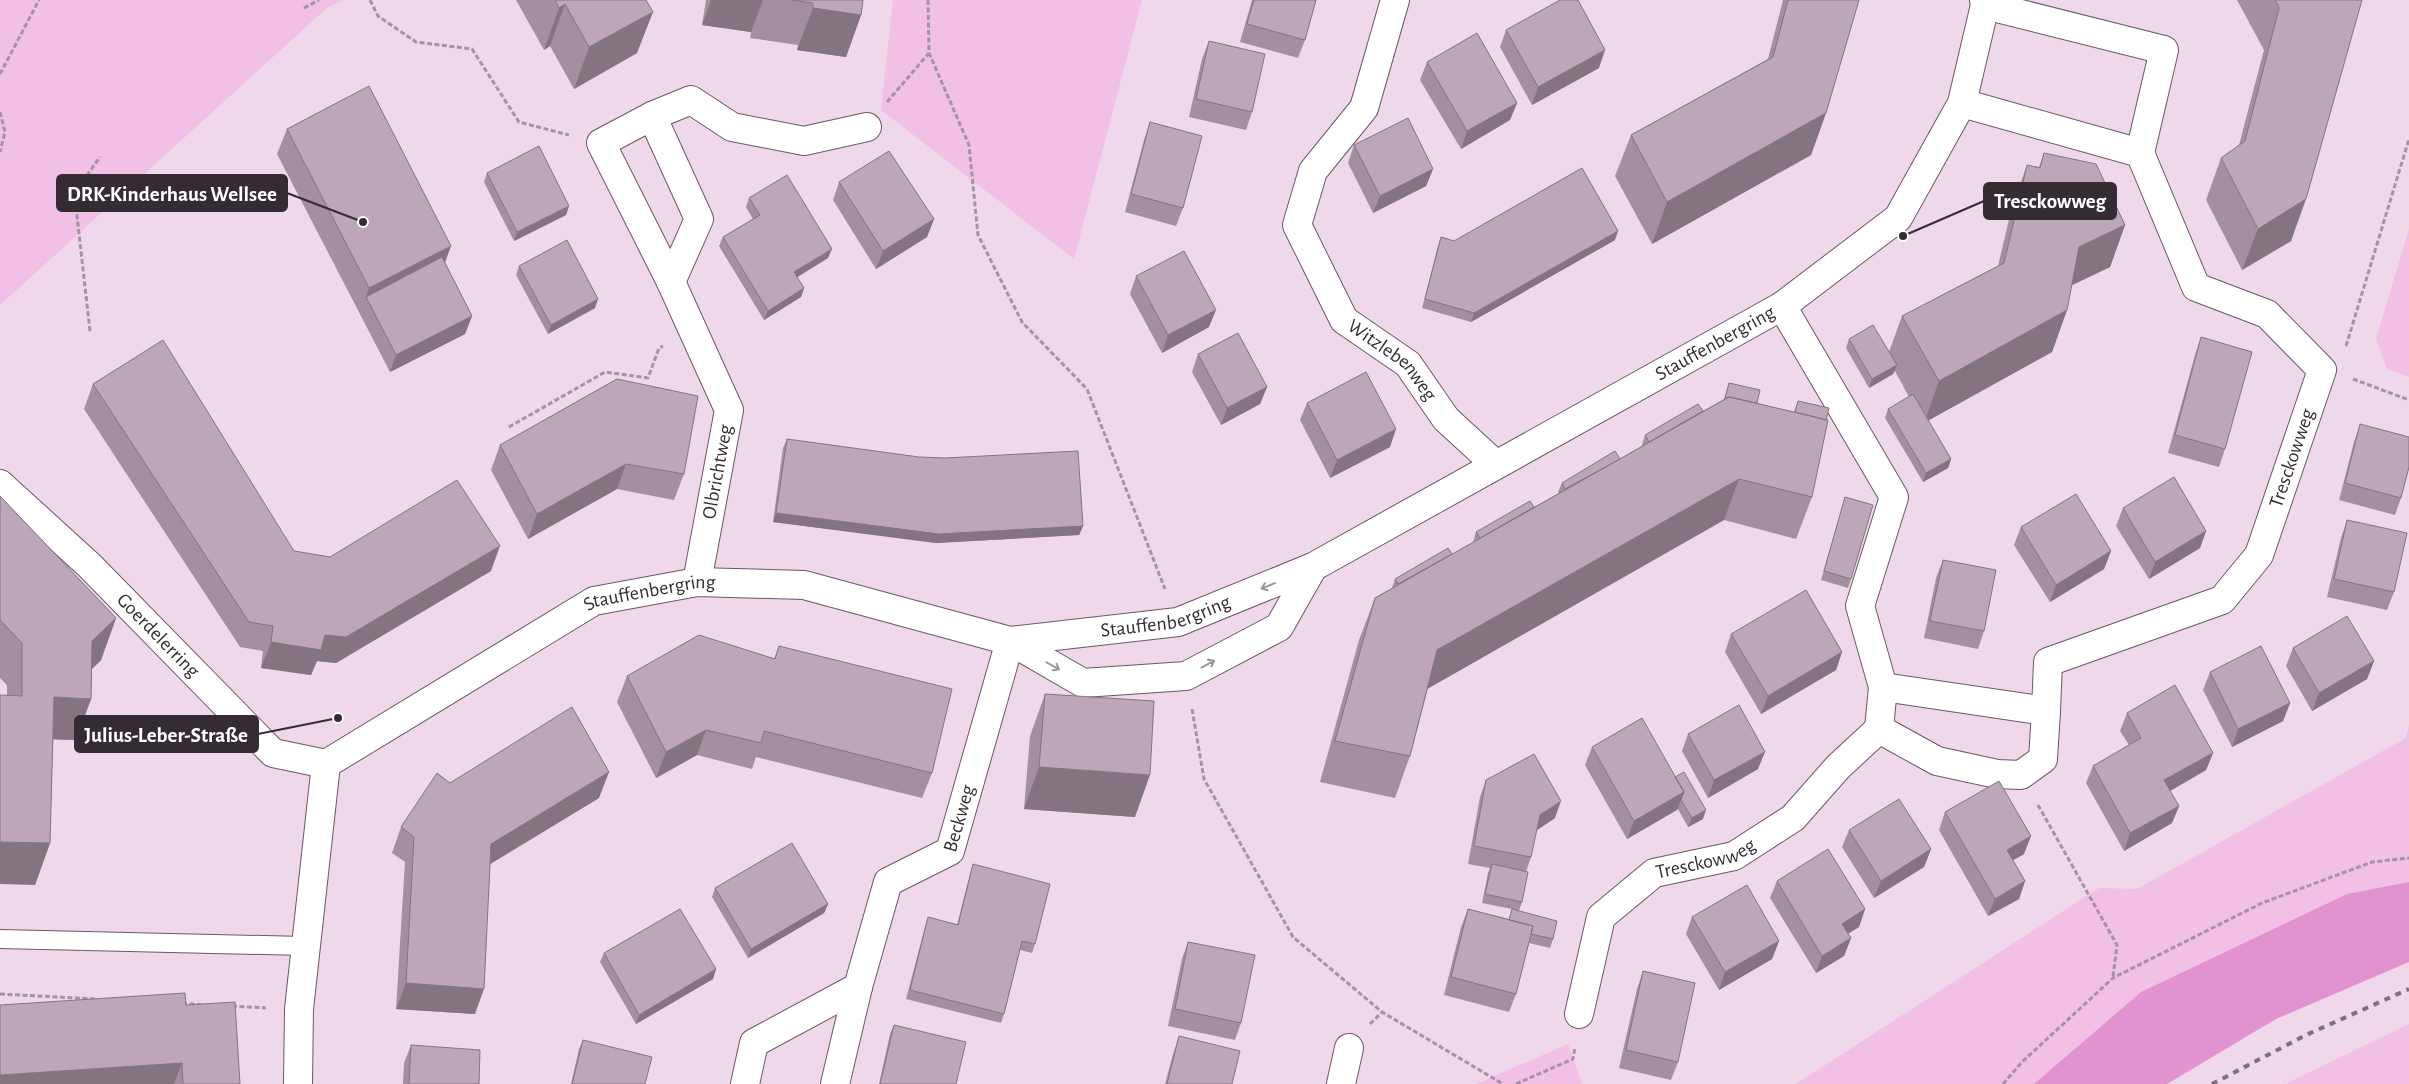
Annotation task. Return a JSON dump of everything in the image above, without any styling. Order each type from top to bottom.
[{"type":"street","name":"Witzlebenweg","points":[[1395,0],[1364,108],[1312,171],[1297,225],[1344,320],[1408,364],[1446,419],[1496,464]]},
{"type":"street","points":[[1984,2],[2164,50],[2140,153],[2196,287],[2267,314],[2330,372]]},
{"type":"street","name":"Stauffenbergring","points":[[1010,642],[1178,622],[1313,567],[1782,306],[1898,218],[1962,103],[1984,2]]},
{"type":"street","points":[[601,143],[652,116],[691,100],[732,127],[804,140],[867,127]]},
{"type":"street","points":[[1962,103],[2140,153]]},
{"type":"street","points":[[652,116],[699,219],[671,282]]},
{"type":"street","name":"Olbrichtweg","points":[[601,143],[671,282],[729,410],[697,582]]},
{"type":"street","points":[[1782,306],[1894,497],[1860,606],[1883,688],[1879,729],[1937,761],[1997,774],[2021,775]]},
{"type":"street","name":"Tresckowweg","points":[[2021,775],[2043,759],[2048,662],[2222,600],[2259,555],[2330,372]]},
{"type":"street","name":"Goerdelerring","points":[[0,484],[90,566],[273,753],[326,764]]},
{"type":"street","name":"Stauffenbergring","points":[[326,764],[594,600],[697,582],[804,585],[1010,642],[1083,683],[1186,676],[1279,627],[1313,567]]},
{"type":"street","name":"Beckweg","points":[[835,1084],[858,987],[888,882],[950,851],[1010,642]]},
{"type":"street","points":[[1883,688],[2046,711]]},
{"type":"street","name":"Tresckowweg","points":[[1579,1014],[1601,917],[1654,873],[1734,856],[1794,818],[1838,767],[1879,729]]},
{"type":"street","points":[[298,1084],[299,1009],[304,946],[326,764]]},
{"type":"street","points":[[745,1084],[754,1043],[858,987]]},
{"type":"street","points":[[1341,1084],[1349,1048]]},
{"type":"lane","points":[[0,939],[304,946]]},
{"type":"path","points":[[0,74],[39,0]]},
{"type":"path","points":[[304,8],[318,0]]},
{"type":"path","points":[[370,0],[378,16],[416,42],[472,49],[519,122],[601,143]]},
{"type":"path","points":[[928,0],[929,53],[969,145],[978,235],[1022,322],[1087,389],[1178,622]]},
{"type":"path","points":[[867,127],[929,53]]},
{"type":"path","points":[[0,112],[5,132],[0,152]]},
{"type":"path","points":[[2409,139],[2330,372],[2409,400]]},
{"type":"path","points":[[90,331],[77,216],[85,178],[100,157]]},
{"type":"path","points":[[509,427],[605,372],[648,378],[660,348],[693,331]]},
{"type":"path","points":[[1186,676],[1204,779],[1292,937],[1382,1012],[1504,1084]]},
{"type":"path","points":[[2021,775],[2117,946],[2113,978]]},
{"type":"path","points":[[2003,1084],[2022,1062],[2113,978],[2262,903],[2372,862],[2409,858]]},
{"type":"path","points":[[0,994],[100,999]]},
{"type":"path","points":[[179,1003],[209,1005]]},
{"type":"path","points":[[229,1006],[299,1009]]},
{"type":"path","points":[[1516,1084],[1573,1058],[1579,1014]]},
{"type":"shaded area","points":[[0,0],[343,0],[328,7],[0,305]]},
{"type":"shaded area","points":[[893,0],[1142,0],[1074,259],[881,110]]},
{"type":"shaded area","points":[[2409,229],[2409,377],[2387,369],[2376,339]]},
{"type":"shaded area","points":[[2409,725],[2409,882],[2347,894],[2141,992],[2034,1084],[1796,1084],[2099,888],[2137,889],[2406,738]]},
{"type":"shaded area","points":[[2409,882],[2409,962],[2276,1019],[2167,1084],[2034,1084],[2141,992],[2347,894]]},
{"type":"shaded area","points":[[2409,1024],[2409,1084],[2285,1084]]},
{"type":"shaded area","points":[[1568,1044],[1582,1084],[1476,1084]]},
{"type":"building","points":[[555,0],[646,0],[653,12],[589,47],[565,4],[559,8]]},
{"type":"building","points":[[791,0],[863,0],[861,15],[813,8],[813,3]]},
{"type":"building","points":[[1254,0],[1316,0],[1305,40],[1247,24]]},
{"type":"building","points":[[1560,0],[1578,0],[1605,50],[1538,87],[1506,30]]},
{"type":"building","points":[[1788,0],[1859,0],[1826,113],[1667,202],[1631,135],[1773,57]]},
{"type":"building","points":[[2275,0],[2362,0],[2306,199],[2258,229],[2221,158],[2245,141],[2279,8]]},
{"type":"building","points":[[1477,33],[1517,103],[1467,131],[1427,62]]},
{"type":"building","points":[[1209,41],[1265,54],[1252,112],[1196,99]]},
{"type":"building","points":[[369,86],[451,246],[369,288],[287,129]]},
{"type":"building","points":[[1408,118],[1433,169],[1380,196],[1354,145]]},
{"type":"building","points":[[1150,122],[1202,136],[1183,208],[1131,194]]},
{"type":"building","points":[[539,146],[569,206],[517,232],[487,173]]},
{"type":"building","points":[[889,151],[934,219],[883,251],[839,182]]},
{"type":"building","points":[[2044,153],[2096,164],[2125,225],[2079,247],[2067,310],[1939,381],[1902,316],[2004,263],[2027,165],[2040,168]]},
{"type":"building","points":[[1582,168],[1618,231],[1474,313],[1425,299],[1441,237],[1454,241]]},
{"type":"building","points":[[787,175],[832,249],[794,272],[804,288],[768,311],[723,237],[760,215],[749,198]]},
{"type":"building","points":[[567,240],[598,299],[551,325],[519,266]]},
{"type":"building","points":[[1184,251],[1216,310],[1168,335],[1136,276]]},
{"type":"building","points":[[442,257],[472,316],[396,355],[366,297]]},
{"type":"building","points":[[1873,325],[1897,365],[1872,379],[1849,339]]},
{"type":"building","points":[[1238,333],[1267,387],[1227,408],[1198,354]]},
{"type":"building","points":[[2201,337],[2252,352],[2225,449],[2175,435]]},
{"type":"building","points":[[163,340],[294,551],[330,557],[457,480],[500,546],[346,637],[325,635],[321,650],[271,642],[273,626],[249,622],[93,384]]},
{"type":"building","points":[[1366,372],[1396,429],[1337,460],[1307,403]]},
{"type":"building","points":[[617,379],[698,396],[684,474],[626,464],[537,514],[500,445]]},
{"type":"building","points":[[1729,383],[1760,390],[1757,403],[1729,397],[1725,398]]},
{"type":"building","points":[[1913,394],[1951,459],[1926,473],[1888,409]]},
{"type":"building","points":[[1729,397],[1828,420],[1812,497],[1739,479],[1437,650],[1410,756],[1335,741],[1375,598]]},
{"type":"building","points":[[1798,401],[1829,408],[1826,420],[1795,412]]},
{"type":"building","points":[[1698,404],[1703,411],[1649,442],[1645,435]]},
{"type":"building","points":[[2360,424],[2409,437],[2409,467],[2401,498],[2345,483]]},
{"type":"building","points":[[787,439],[919,457],[945,458],[1078,451],[1083,526],[939,534],[776,513]]},
{"type":"building","points":[[1615,451],[1620,459],[1565,489],[1562,483]]},
{"type":"building","points":[[2174,477],[2206,531],[2155,562],[2123,508]]},
{"type":"building","points":[[2076,494],[2111,551],[2056,585],[2021,527]]},
{"type":"building","points":[[0,496],[116,618],[92,641],[91,699],[54,697],[50,843],[0,842],[0,695],[22,696],[22,643],[0,620]]},
{"type":"building","points":[[1845,497],[1873,505],[1851,579],[1824,571]]},
{"type":"building","points":[[1530,501],[1534,507],[1480,538],[1476,532]]},
{"type":"building","points":[[2347,520],[2407,533],[2394,592],[2334,579]]},
{"type":"building","points":[[1448,548],[1452,554],[1398,584],[1395,579]]},
{"type":"building","points":[[1943,560],[1996,570],[1984,631],[1930,621]]},
{"type":"building","points":[[1806,590],[1842,652],[1768,696],[1731,634]]},
{"type":"building","points":[[2347,616],[2374,661],[2319,693],[2293,648]]},
{"type":"building","points":[[699,635],[775,659],[779,646],[952,689],[932,773],[764,731],[761,743],[706,730],[666,752],[627,676]]},
{"type":"building","points":[[2261,646],[2290,703],[2238,729],[2210,672]]},
{"type":"building","points":[[2175,685],[2213,753],[2164,780],[2179,806],[2130,833],[2093,766],[2141,738],[2127,713]]},
{"type":"building","points":[[1045,694],[1154,701],[1150,775],[1039,767]]},
{"type":"building","points":[[1739,705],[1765,752],[1714,780],[1688,734]]},
{"type":"building","points":[[572,707],[609,772],[491,844],[484,989],[406,983],[414,837],[401,827],[437,773],[450,783]]},
{"type":"building","points":[[1642,718],[1684,792],[1634,821],[1592,747]]},
{"type":"building","points":[[1534,754],[1561,801],[1540,815],[1531,857],[1474,846],[1486,780]]},
{"type":"building","points":[[1684,772],[1706,810],[1692,818],[1681,800],[1684,792],[1675,777]]},
{"type":"building","points":[[1999,781],[2031,836],[2007,850],[2025,881],[1995,899],[1945,812]]},
{"type":"building","points":[[1899,799],[1931,849],[1881,881],[1849,830]]},
{"type":"building","points":[[792,843],[828,904],[751,949],[715,888]]},
{"type":"building","points":[[1828,849],[1865,909],[1842,924],[1851,938],[1822,956],[1777,881]]},
{"type":"building","points":[[973,864],[1050,884],[1035,944],[1022,941],[1004,1014],[910,990],[928,917],[958,925]]},
{"type":"building","points":[[1492,864],[1528,872],[1522,902],[1485,894]]},
{"type":"building","points":[[1747,885],[1779,941],[1725,972],[1692,917]]},
{"type":"building","points":[[680,909],[716,969],[639,1015],[604,953]]},
{"type":"building","points":[[1468,909],[1533,926],[1516,994],[1451,977]]},
{"type":"building","points":[[1512,909],[1557,921],[1553,939],[1531,934],[1533,926],[1509,920]]},
{"type":"building","points":[[1188,942],[1255,955],[1241,1023],[1175,1009]]},
{"type":"building","points":[[1643,971],[1695,983],[1678,1062],[1626,1050]]},
{"type":"building","points":[[185,993],[186,1005],[235,1002],[240,1084],[183,1084],[182,1063],[0,1075],[0,1005]]},
{"type":"building","points":[[894,1025],[966,1042],[956,1084],[880,1084]]},
{"type":"building","points":[[1179,1036],[1240,1051],[1232,1084],[1167,1084]]},
{"type":"building","points":[[583,1040],[652,1057],[645,1084],[572,1084]]},
{"type":"building","points":[[411,1045],[480,1050],[479,1084],[409,1084]]},
{"type":"railway","points":[[2212,1084],[2306,1035],[2409,989]]},
{"type":"place","name":"DRK-Kinderhaus Wellsee","points":[[363,222]]},
{"type":"place","name":"Tresckowweg","points":[[1903,236]]},
{"type":"place","name":"Julius-Leber-Straße","points":[[338,718]]}]
